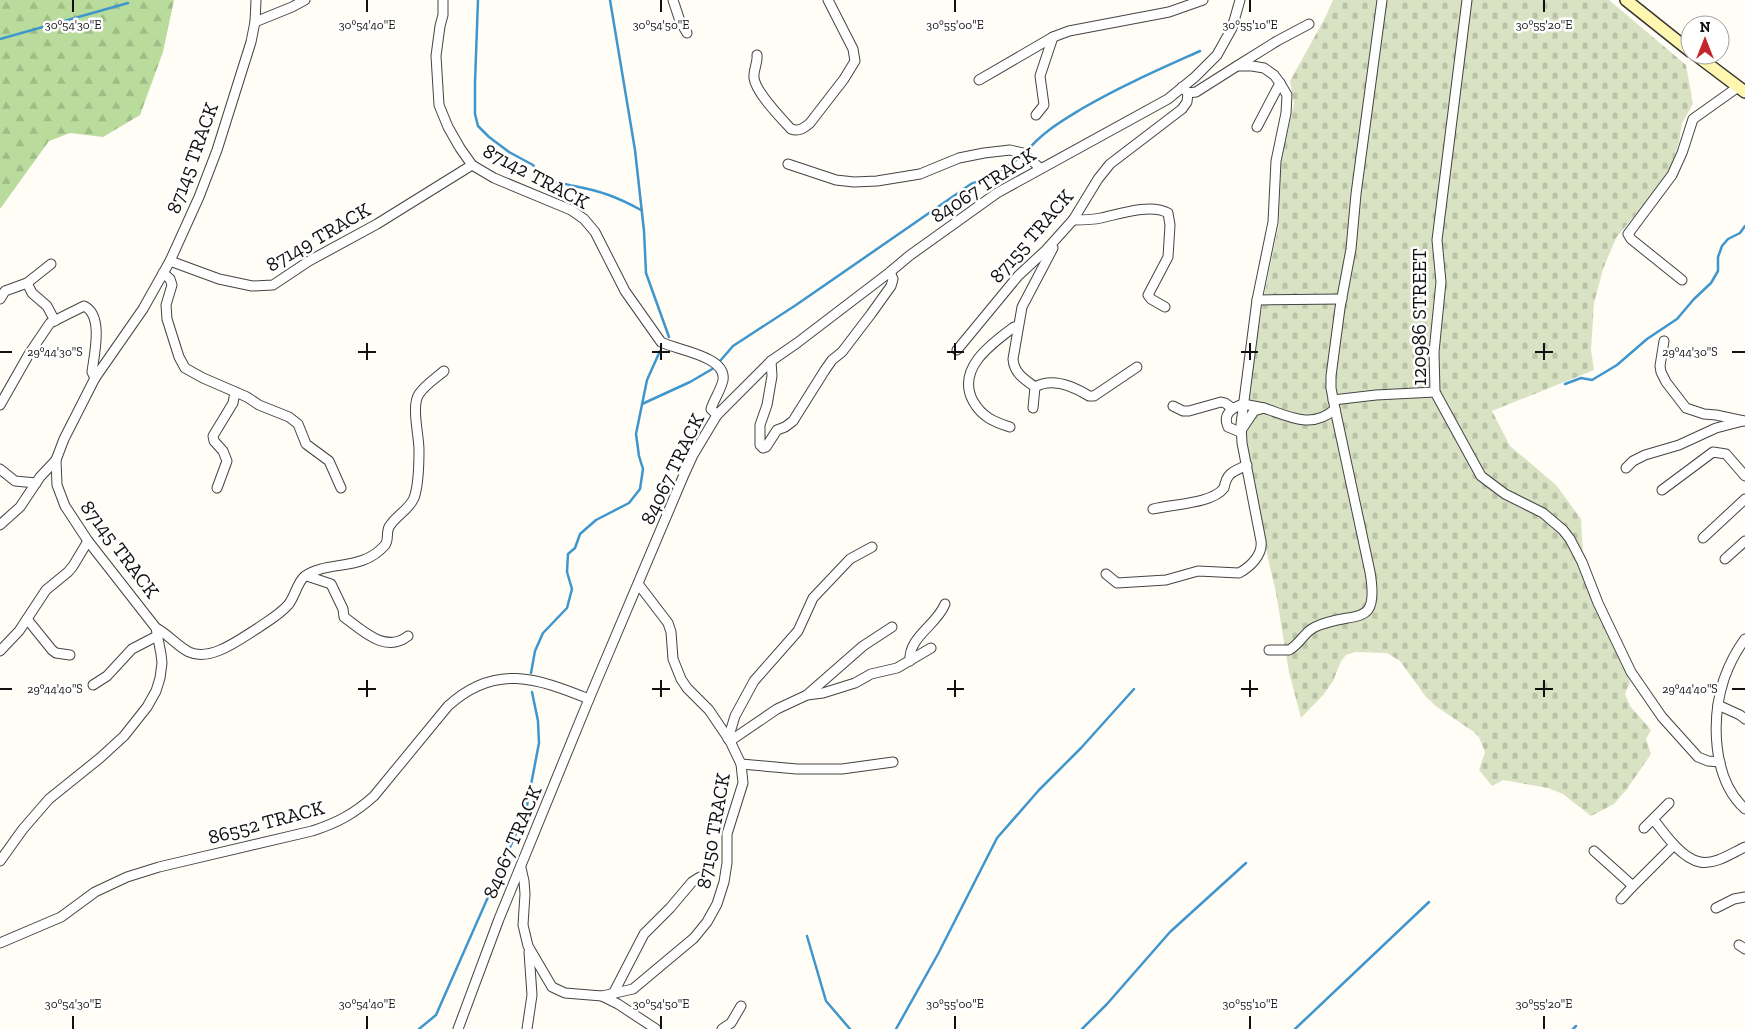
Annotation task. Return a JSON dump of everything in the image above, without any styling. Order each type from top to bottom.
[{"type":"main road","points":[[1626,0],[1680,43]]},
{"type":"main road","points":[[1709,65],[1742,90]]},
{"type":"street","name":"87145 TRACK","points":[[0,861],[48,799],[100,758],[124,736],[147,707],[156,691],[160,678],[162,663],[157,632],[88,541],[65,506],[59,493],[56,477],[56,460],[64,439],[95,378],[143,310],[170,260],[199,196],[217,150],[251,42],[255,22],[256,0]]},
{"type":"street","points":[[255,22],[305,0]]},
{"type":"street","name":"87142 TRACK","points":[[443,0],[444,15],[440,26],[436,56],[439,104],[452,136],[472,165],[494,178],[571,210],[584,219],[595,232],[626,291],[661,342],[708,359],[719,367],[722,382],[711,409],[717,415]]},
{"type":"street","points":[[673,0],[680,21],[687,33]]},
{"type":"street","points":[[757,55],[758,60],[754,78],[760,91],[791,129],[797,131],[804,128],[844,79],[855,61],[854,49],[828,0]]},
{"type":"street","points":[[978,80],[1054,37],[1080,28],[1163,14],[1203,0]]},
{"type":"street","name":"84067 TRACK","points":[[458,1029],[499,919],[588,699],[693,455],[717,415],[771,361],[909,256],[996,193],[1185,90],[1217,54],[1232,28],[1240,0]]},
{"type":"street","points":[[1269,650],[1289,650],[1310,630],[1337,620],[1364,614],[1372,604],[1370,572],[1334,404],[1331,376],[1351,249],[1356,194],[1382,0]]},
{"type":"street","name":"120986 STREET","points":[[1467,0],[1436,240],[1441,282],[1434,352],[1435,392],[1481,476],[1505,494],[1543,513],[1563,530],[1570,539],[1582,562],[1598,604],[1631,672],[1662,718],[1698,757],[1708,761],[1720,762]]},
{"type":"street","points":[[1185,90],[1196,92],[1276,41],[1309,24]]},
{"type":"street","points":[[1036,115],[1044,105],[1040,76],[1054,37]]},
{"type":"street","points":[[1106,574],[1117,583],[1166,580],[1198,571],[1242,572],[1254,561],[1261,550],[1262,546],[1241,431],[1257,300],[1273,222],[1276,161],[1288,99],[1286,92],[1274,75],[1264,68],[1236,66]]},
{"type":"street","points":[[1257,127],[1280,83]]},
{"type":"street","name":"87155 TRACK","points":[[957,350],[1018,276],[1073,220],[1098,179],[1110,164],[1182,108],[1187,102],[1185,90]]},
{"type":"street","points":[[1682,280],[1631,239],[1628,234],[1672,175],[1682,153],[1693,119],[1742,90]]},
{"type":"street","points":[[788,164],[836,180],[854,182],[877,181],[920,174],[959,158],[1010,150],[1023,153],[1040,168]]},
{"type":"street","name":"87149 TRACK","points":[[170,260],[219,279],[252,286],[273,285],[309,261],[377,224],[472,165]]},
{"type":"street","points":[[1073,220],[1160,209],[1168,213],[1170,225],[1168,257],[1148,294],[1165,307]]},
{"type":"street","points":[[1035,387],[1022,378],[1014,367],[1013,359],[1018,326],[1022,307],[1061,234]]},
{"type":"street","points":[[0,299],[2,294],[27,283],[51,264]]},
{"type":"street","points":[[163,272],[170,279],[172,285],[166,305],[167,319],[183,364],[190,372],[235,392],[259,406],[289,417],[298,424],[306,444],[329,461],[341,488]]},
{"type":"street","points":[[771,361],[772,376],[767,405],[759,428],[760,445],[763,448],[766,447],[777,430],[785,427],[793,420],[832,360],[842,352],[871,314],[891,286],[890,272]]},
{"type":"street","points":[[27,283],[32,293],[46,306],[55,321]]},
{"type":"street","points":[[1257,300],[1342,299]]},
{"type":"street","points":[[0,405],[29,354],[50,323],[84,306],[88,307],[91,312],[96,326],[92,372],[95,378]]},
{"type":"street","points":[[1010,427],[997,424],[982,415],[971,398],[969,380],[974,365],[991,344],[1018,326]]},
{"type":"street","points":[[1664,340],[1660,366],[1661,372],[1666,382],[1686,408],[1704,414],[1725,416],[1744,421]]},
{"type":"street","points":[[1035,387],[1047,382],[1056,382],[1094,396],[1137,367]]},
{"type":"street","points":[[92,685],[107,676],[132,649],[157,632],[164,632],[188,652],[198,654],[218,651],[230,646],[276,616],[292,600],[305,577],[318,570],[367,559],[385,545],[390,526],[414,500],[419,449],[416,412],[417,398],[444,370]]},
{"type":"street","points":[[1033,408],[1035,387]]},
{"type":"street","points":[[217,488],[227,461],[223,451],[214,441],[213,436],[233,402],[235,392]]},
{"type":"street","points":[[1241,431],[1231,429],[1226,422],[1228,411],[1243,404],[1264,408],[1304,421],[1325,416],[1334,404],[1376,395],[1435,392]]},
{"type":"street","points":[[1173,406],[1186,411],[1221,402],[1232,408]]},
{"type":"street","points":[[1241,431],[1254,411],[1264,408]]},
{"type":"street","points":[[1626,468],[1633,461],[1645,455],[1679,445],[1716,428],[1744,421]]},
{"type":"street","points":[[1662,490],[1713,452],[1726,454],[1745,476]]},
{"type":"street","points":[[0,525],[20,507],[36,483],[56,460]]},
{"type":"street","points":[[1153,509],[1213,496],[1224,488],[1228,475],[1247,465]]},
{"type":"street","points":[[0,469],[15,481],[36,483]]},
{"type":"street","points":[[1703,538],[1745,499]]},
{"type":"street","points":[[0,650],[14,637],[46,590],[73,566],[88,541]]},
{"type":"street","points":[[1725,559],[1745,541]]},
{"type":"street","points":[[729,740],[735,716],[754,681],[798,631],[813,598],[850,559],[872,546]]},
{"type":"street","points":[[307,576],[331,584],[343,609],[344,617],[370,636],[394,643],[408,636]]},
{"type":"street","name":"87150 TRACK","points":[[521,868],[525,894],[523,925],[528,946],[546,980],[556,990],[565,994],[602,996],[633,989],[694,938],[714,911],[724,882],[727,834],[743,784],[741,764],[729,740],[708,710],[681,679],[673,659],[671,632],[668,623],[639,584]]},
{"type":"street","points":[[910,661],[909,655],[912,647],[937,618],[945,604]]},
{"type":"street","points":[[26,619],[52,650],[56,653],[70,655]]},
{"type":"street","points":[[729,740],[777,709],[807,695],[863,646],[892,627]]},
{"type":"street","points":[[1743,646],[1724,679],[1718,705],[1716,732],[1720,762],[1730,791],[1738,803],[1745,809]]},
{"type":"street","points":[[807,695],[823,693],[855,683],[871,674],[892,670],[931,648]]},
{"type":"street","name":"86552 TRACK","points":[[0,943],[61,917],[95,892],[127,877],[158,867],[312,831],[341,820],[374,796],[448,706],[463,694],[482,684],[497,680],[530,679],[547,683],[588,699]]},
{"type":"street","points":[[1718,705],[1745,719]]},
{"type":"street","points":[[741,764],[797,769],[842,769],[893,762]]},
{"type":"street","points":[[1644,828],[1669,803]]},
{"type":"street","points":[[1654,820],[1674,845],[1690,858],[1700,862],[1716,860],[1745,847]]},
{"type":"street","points":[[1620,899],[1674,845]]},
{"type":"street","points":[[1594,851],[1633,886]]},
{"type":"street","points":[[613,994],[644,934],[692,882],[700,877]]},
{"type":"street","points":[[1716,908],[1734,899],[1745,897]]},
{"type":"street","points":[[527,1029],[532,995],[528,946]]},
{"type":"street","points":[[602,996],[618,1004],[656,1029]]},
{"type":"street","points":[[722,1029],[731,1023],[741,1006]]},
{"type":"green space","points":[[0,0],[174,0],[163,52],[140,115],[103,137],[70,133],[49,141],[0,209]]},
{"type":"green space","points":[[1333,0],[1609,0],[1680,60],[1680,65],[1686,65],[1693,104],[1682,123],[1679,142],[1668,175],[1616,238],[1603,269],[1594,303],[1591,350],[1594,370],[1492,411],[1510,446],[1556,485],[1581,519],[1584,576],[1630,682],[1625,694],[1630,706],[1651,730],[1646,739],[1651,754],[1627,789],[1614,804],[1591,816],[1563,794],[1548,788],[1503,780],[1492,786],[1479,770],[1485,752],[1479,737],[1426,697],[1400,661],[1387,653],[1355,652],[1346,655],[1324,694],[1301,718],[1289,672],[1276,593],[1262,532],[1244,433],[1244,421],[1263,301],[1279,223],[1280,164],[1294,103],[1290,81]]},
{"type":"waterway","points":[[478,0],[475,82],[475,114],[478,126],[509,152],[533,165],[546,182],[560,183],[601,192],[641,210]]},
{"type":"waterway","points":[[610,0],[635,150],[644,231],[646,273],[669,337]]},
{"type":"waterway","points":[[0,39],[128,3]]},
{"type":"waterway","points":[[1026,152],[1060,122],[1083,108],[1126,85],[1200,51]]},
{"type":"waterway","points":[[720,361],[733,346],[796,305],[971,184],[992,176],[1018,159]]},
{"type":"waterway","points":[[1565,384],[1581,378],[1592,380],[1617,365],[1647,339],[1677,319],[1711,283],[1718,271],[1718,257],[1722,246],[1728,239],[1740,233],[1745,226]]},
{"type":"waterway","points":[[531,673],[535,651],[543,633],[567,608],[572,589],[567,572],[568,554],[575,548],[580,534],[596,520],[629,503],[640,489],[643,469],[636,434],[647,380],[660,351]]},
{"type":"waterway","points":[[642,404],[690,382],[714,368]]},
{"type":"waterway","points":[[896,1029],[938,954],[997,838],[1039,790],[1081,748],[1134,689]]},
{"type":"waterway","points":[[419,1029],[436,1015],[526,811],[539,743],[538,721],[532,692]]},
{"type":"waterway","points":[[1082,1029],[1107,1004],[1170,932],[1246,863]]},
{"type":"waterway","points":[[1295,1029],[1429,902]]},
{"type":"waterway","points":[[807,936],[826,1001],[850,1029]]},
{"type":"waterway","points":[[1573,1029],[1576,1026]]}]
